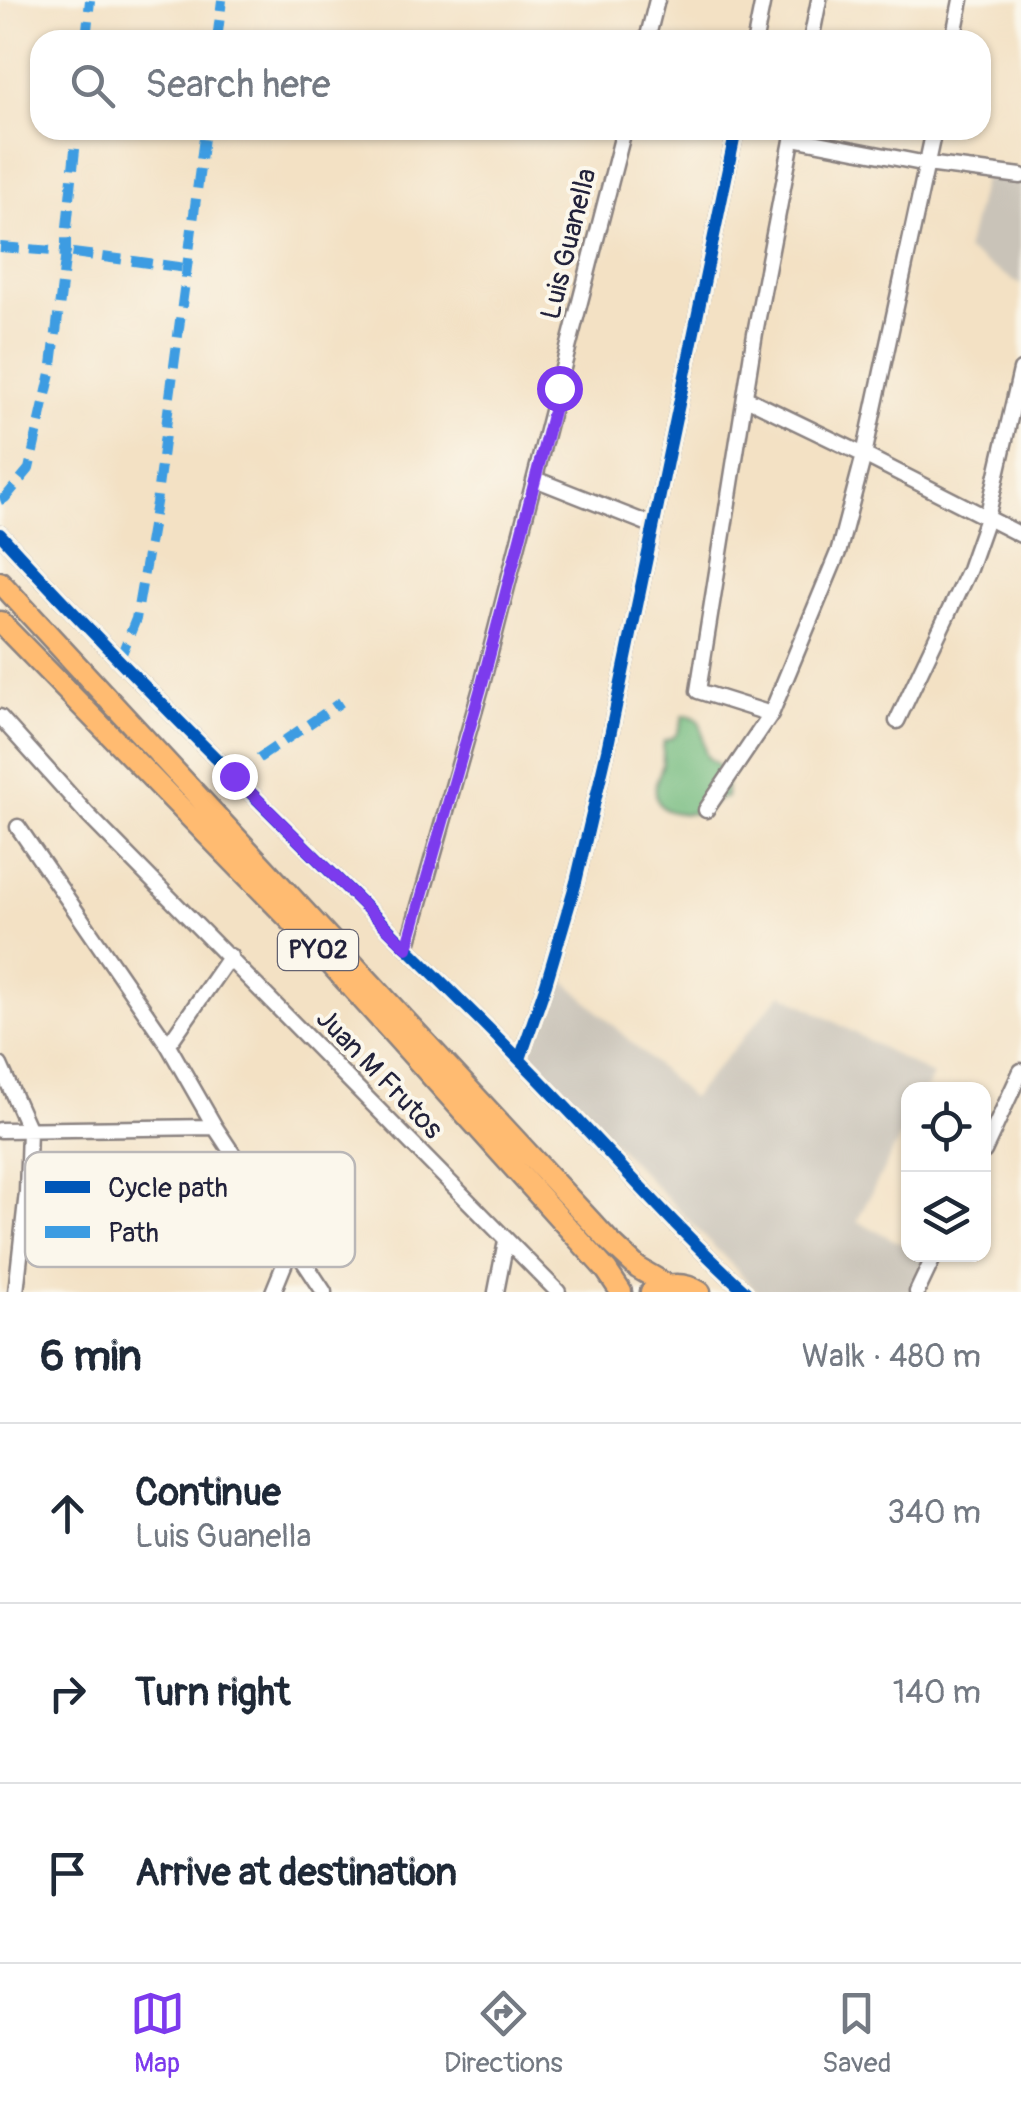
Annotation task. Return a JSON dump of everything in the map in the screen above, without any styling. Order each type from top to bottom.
[{"type":"highway","name":"PY02","points":[[0,582],[609,1242],[659,1288],[688,1286],[700,1292]]},
{"type":"highway","name":"PY02","points":[[0,622],[300,930],[607,1271],[621,1292]]},
{"type":"street","points":[[650,30],[657,0]]},
{"type":"street","points":[[757,30],[763,0]]},
{"type":"street","points":[[813,30],[819,0]]},
{"type":"street","points":[[955,30],[961,0]]},
{"type":"street","name":"Luis Guanella","points":[[407,948],[481,688],[621,140]]},
{"type":"street","points":[[520,1059],[576,882],[734,140]]},
{"type":"street","points":[[771,714],[698,691],[755,333],[793,140]]},
{"type":"street","points":[[821,140],[928,164],[1021,176]]},
{"type":"street","points":[[706,810],[771,714],[839,550],[864,455],[932,140]]},
{"type":"street","points":[[897,721],[969,569],[987,518],[1021,370]]},
{"type":"street","points":[[746,398],[1021,535]]},
{"type":"street","points":[[535,480],[654,526]]},
{"type":"street","points":[[0,534],[119,661],[520,1059],[746,1292]]},
{"type":"street","name":"Juan M Frutos","points":[[0,717],[87,814],[558,1292]]},
{"type":"street","points":[[18,828],[168,1046],[232,1152]]},
{"type":"street","points":[[168,1046],[230,956]]},
{"type":"street","points":[[0,1066],[30,1130],[29,1152]]},
{"type":"street","points":[[991,1135],[1021,1071]]},
{"type":"street","points":[[0,1130],[215,1127]]},
{"type":"street","points":[[16,1292],[25,1210]]},
{"type":"street","points":[[496,1292],[506,1241]]},
{"type":"street","points":[[700,1292],[709,1258]]},
{"type":"street","points":[[917,1292],[931,1262]]},
{"type":"street","points":[[273,1292],[283,1267]]},
{"type":"street","points":[[308,1267],[324,1292]]},
{"type":"shaded area","points":[[985,172],[1021,180],[1021,285],[966,251]]},
{"type":"shaded area","points":[[558,974],[691,1098],[782,993],[933,1076],[930,1082],[901,1082],[901,1136],[857,1221],[901,1243],[901,1262],[926,1262],[911,1292],[758,1292],[529,1055]]},
{"type":"green space","points":[[684,715],[700,723],[706,754],[721,768],[725,780],[726,797],[703,813],[669,811],[658,802],[656,794],[664,741],[676,735]]},
{"type":"marked path","points":[[87,30],[90,0]]},
{"type":"marked path","points":[[218,30],[222,0]]},
{"type":"marked path","points":[[0,247],[66,252],[76,140]]},
{"type":"marked path","points":[[119,661],[136,619],[156,503],[204,140]]},
{"type":"marked path","points":[[0,500],[29,469],[51,373],[66,252],[186,268]]},
{"type":"marked path","points":[[234,775],[341,702]]},
{"type":"cycle path","points":[[520,1059],[576,882],[607,750],[734,140]]},
{"type":"cycle path","points":[[0,534],[191,733],[518,1058],[746,1292]]},
{"type":"route","points":[[234,776],[407,948],[481,688],[559,388]]}]
